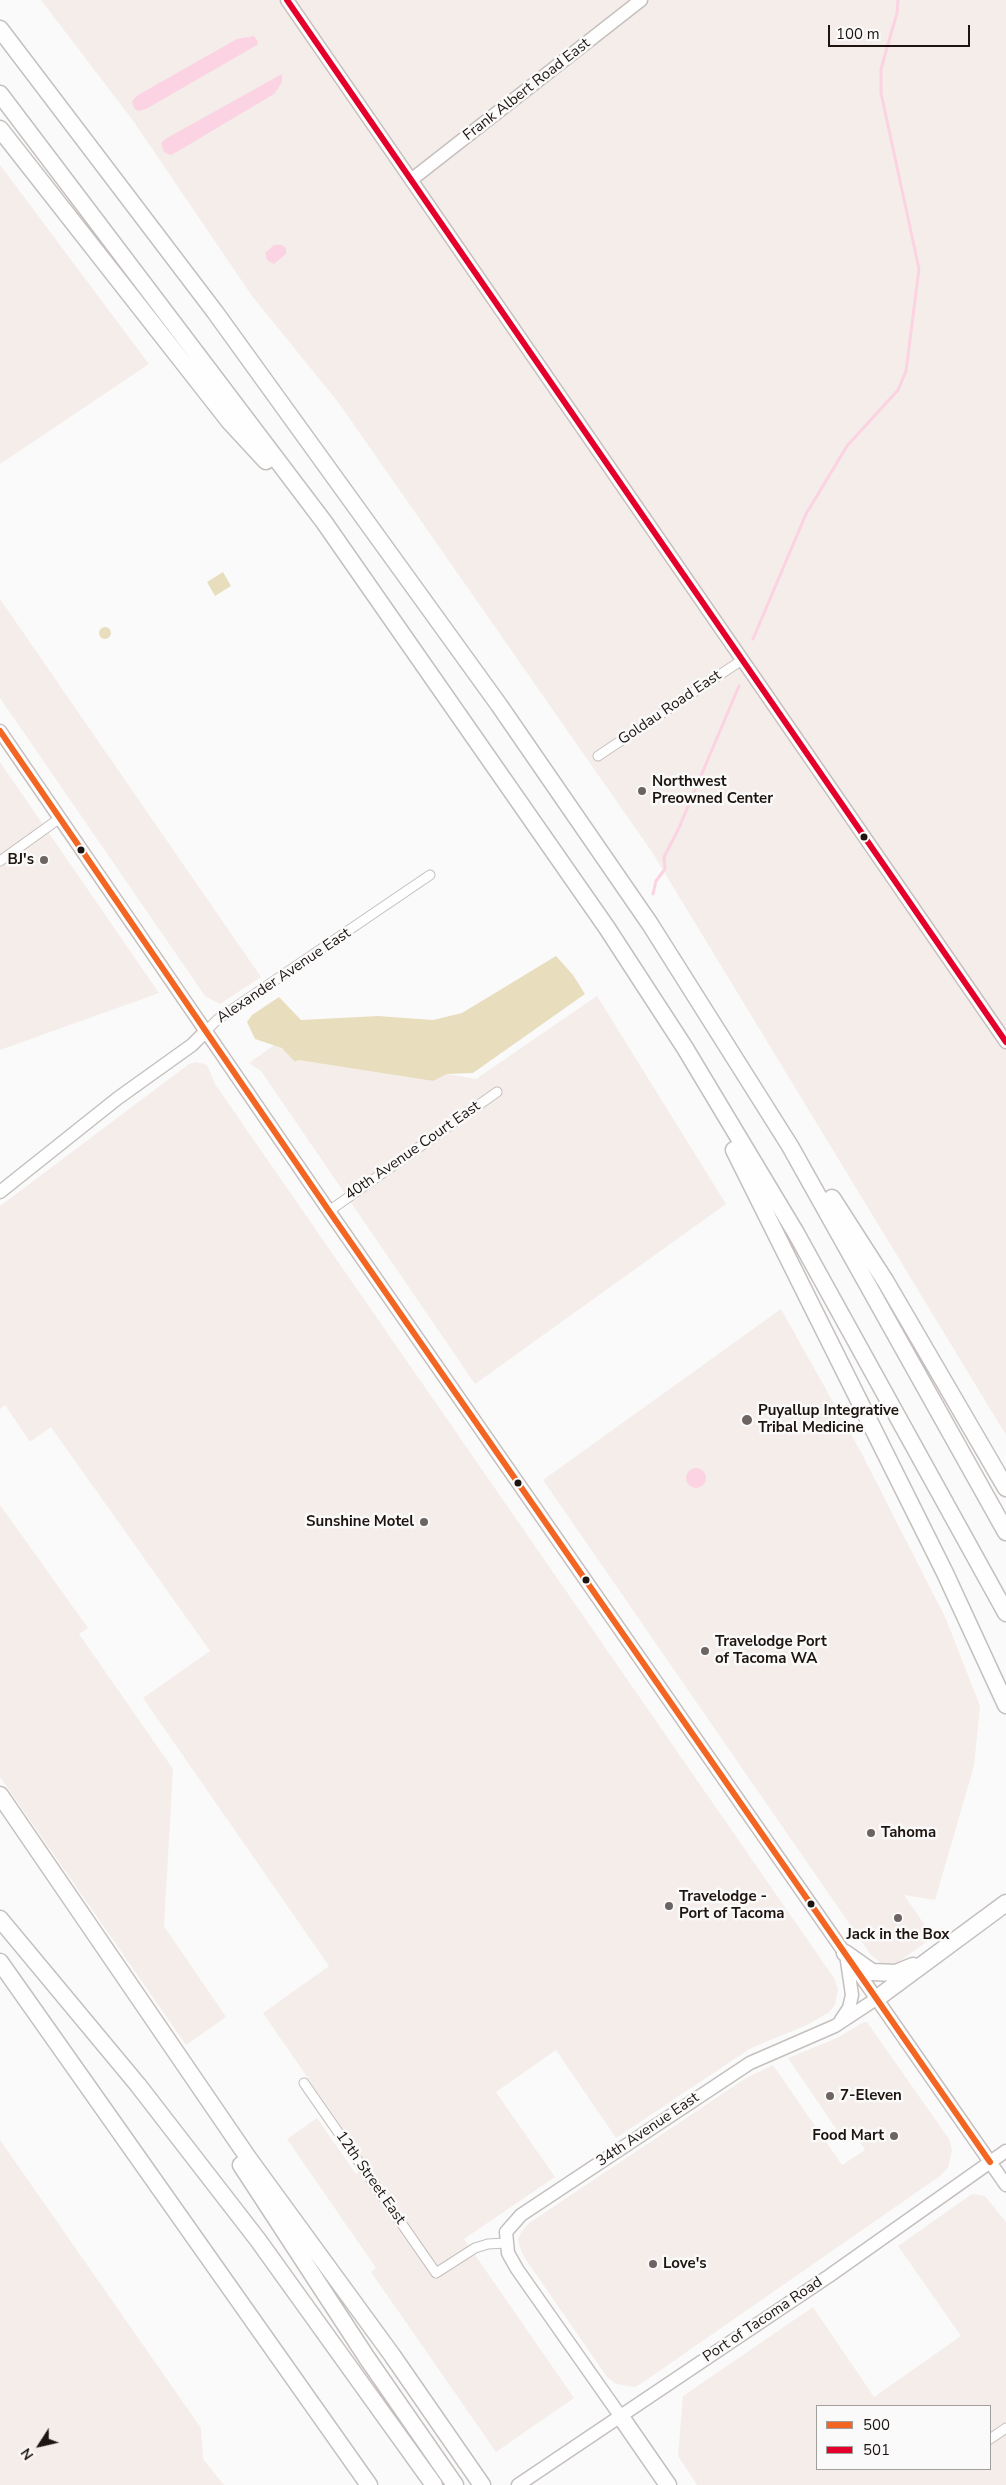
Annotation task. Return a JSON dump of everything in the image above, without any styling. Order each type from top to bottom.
[{"type":"highway","points":[[0,29],[215,312],[499,705],[650,924],[790,1146],[1006,1532]]},
{"type":"highway","points":[[0,94],[324,522],[606,928],[666,1019],[796,1233],[1006,1613]]},
{"type":"highway","points":[[0,129],[229,421],[324,522]]},
{"type":"highway","points":[[666,1019],[780,1238],[945,1573],[1006,1705]]},
{"type":"highway","points":[[790,1146],[827,1190],[886,1282],[1006,1488]]},
{"type":"highway","points":[[0,1795],[249,2159],[392,2355],[482,2485]]},
{"type":"highway","points":[[876,1999],[932,1960],[1006,1903]]},
{"type":"highway","points":[[0,1919],[138,2084],[258,2240],[434,2485]]},
{"type":"highway","points":[[100,1943],[367,2358],[455,2485]]},
{"type":"highway","points":[[845,1954],[858,1965],[872,1972],[884,1974],[932,1960]]},
{"type":"highway","points":[[0,1962],[369,2485]]},
{"type":"highway","points":[[621,2417],[668,2485]]},
{"type":"main road","points":[[287,0],[1006,1042]]},
{"type":"main road","name":"Frank Albert Road East","points":[[411,180],[641,0]]},
{"type":"main road","points":[[0,730],[330,1211],[1006,2185]]},
{"type":"main road","name":"Alexander Avenue East","points":[[0,1192],[118,1098],[192,1045],[206,1031]]},
{"type":"main road","points":[[835,2026],[845,2015],[852,1995],[845,1954]]},
{"type":"main road","name":"34th Avenue East","points":[[506,2243],[506,2232],[521,2215],[683,2106],[763,2056],[835,2026],[876,1999]]},
{"type":"main road","name":"Port of Tacoma Road","points":[[518,2485],[567,2450],[621,2417],[828,2276],[1006,2150]]},
{"type":"main road","points":[[506,2243],[508,2253],[520,2276],[621,2417]]},
{"type":"street","name":"Goldau Road East","points":[[598,756],[742,660]]},
{"type":"street","points":[[0,861],[60,818]]},
{"type":"street","name":"Alexander Avenue East","points":[[206,1031],[232,1009],[289,973],[430,875]]},
{"type":"street","name":"40th Avenue Court East","points":[[330,1211],[497,1092]]},
{"type":"street","name":"12th Street East","points":[[304,2084],[436,2273],[476,2248],[488,2244],[506,2243]]},
{"type":"street","points":[[991,2438],[1006,2428]]},
{"type":"shaded area","points":[[41,0],[1006,0],[1006,1435],[652,852],[338,402],[252,296],[134,122]]},
{"type":"shaded area","points":[[254,36],[258,42],[257,45],[146,109],[138,111],[134,108],[132,101],[138,95],[237,39]]},
{"type":"shaded area","points":[[282,74],[282,82],[274,94],[171,155],[164,152],[161,143],[167,138]]},
{"type":"shaded area","points":[[0,165],[149,364],[0,464]]},
{"type":"shaded area","points":[[274,245],[282,245],[286,248],[286,254],[274,264],[267,260],[265,253]]},
{"type":"shaded area","points":[[223,572],[231,586],[215,596],[207,582]]},
{"type":"shaded area","points":[[0,599],[261,977],[220,1004],[205,996],[0,698]]},
{"type":"shaded area","points":[[103,627],[107,627],[111,633],[107,639],[103,639],[99,635],[99,631]]},
{"type":"shaded area","points":[[0,762],[159,993],[0,1050]]},
{"type":"shaded area","points":[[556,956],[573,975],[585,994],[473,1073],[447,1074],[433,1081],[298,1060],[295,1062],[282,1048],[255,1039],[247,1022],[252,1015],[279,997],[301,1020],[378,1016],[433,1020],[462,1013]]},
{"type":"shaded area","points":[[597,996],[726,1204],[475,1384],[261,1071],[249,1063],[280,1041],[295,1062],[298,1060],[433,1081],[447,1074],[476,1079]]},
{"type":"shaded area","points":[[197,1062],[207,1065],[215,1084],[834,1978],[838,1989],[835,2005],[828,2013],[807,2025],[751,2048],[616,2138],[556,2050],[496,2092],[555,2177],[464,2239],[574,2398],[496,2452],[371,2272],[376,2268],[287,2139],[317,2118],[356,2174],[368,2165],[263,2013],[329,1966],[143,1698],[210,1651],[51,1427],[30,1442],[5,1405],[0,1409],[0,1206],[189,1064]]},
{"type":"shaded area","points":[[781,1309],[861,1452],[946,1619],[980,1706],[974,1766],[935,1900],[904,1895],[933,1937],[893,1966],[882,1964],[871,1955],[543,1480]]},
{"type":"shaded area","points":[[696,1468],[703,1471],[706,1478],[703,1485],[696,1488],[689,1485],[686,1478],[689,1471]]},
{"type":"shaded area","points":[[0,1505],[88,1628],[79,1634],[173,1769],[164,1926],[226,2017],[186,2045],[0,1777]]},
{"type":"shaded area","points":[[867,2022],[949,2139],[952,2150],[948,2168],[940,2176],[642,2383],[635,2387],[616,2384],[607,2377],[524,2257],[518,2239],[522,2231],[529,2223],[746,2078],[773,2065],[842,2165],[865,2150],[852,2129],[841,2136],[788,2058],[837,2038]]},
{"type":"shaded area","points":[[0,2140],[201,2428],[203,2459],[224,2485],[0,2485]]},
{"type":"shaded area","points":[[972,2194],[985,2196],[1006,2222],[1006,2485],[697,2485],[678,2456],[683,2396],[813,2307],[874,2397],[961,2336],[898,2246]]},
{"type":"waterway","points":[[753,639],[806,514],[847,446],[898,390],[906,371],[919,269],[881,93],[881,69],[897,13],[898,0]]},
{"type":"waterway","points":[[653,894],[656,881],[665,869],[664,857],[678,830],[739,686]]},
{"type":"transit line","name":"501","points":[[287,0],[1006,1042]]},
{"type":"transit line","name":"500","points":[[0,731],[329,1211],[990,2162]]},
{"type":"place","name":"Northwest Preowned Center","points":[[642,791]]},
{"type":"place","name":"BJ's","points":[[44,860]]},
{"type":"place","name":"Puyallup Integrative Tribal Medicine","points":[[747,1420]]},
{"type":"place","name":"Sunshine Motel","points":[[424,1522]]},
{"type":"place","name":"Travelodge Port of Tacoma WA","points":[[705,1651]]},
{"type":"place","name":"Tahoma","points":[[871,1833]]},
{"type":"place","name":"Travelodge - Port of Tacoma","points":[[669,1906]]},
{"type":"place","name":"Jack in the Box","points":[[898,1918]]},
{"type":"place","name":"7-Eleven","points":[[830,2096]]},
{"type":"place","name":"Food Mart","points":[[894,2136]]},
{"type":"place","name":"Love's","points":[[653,2264]]}]
